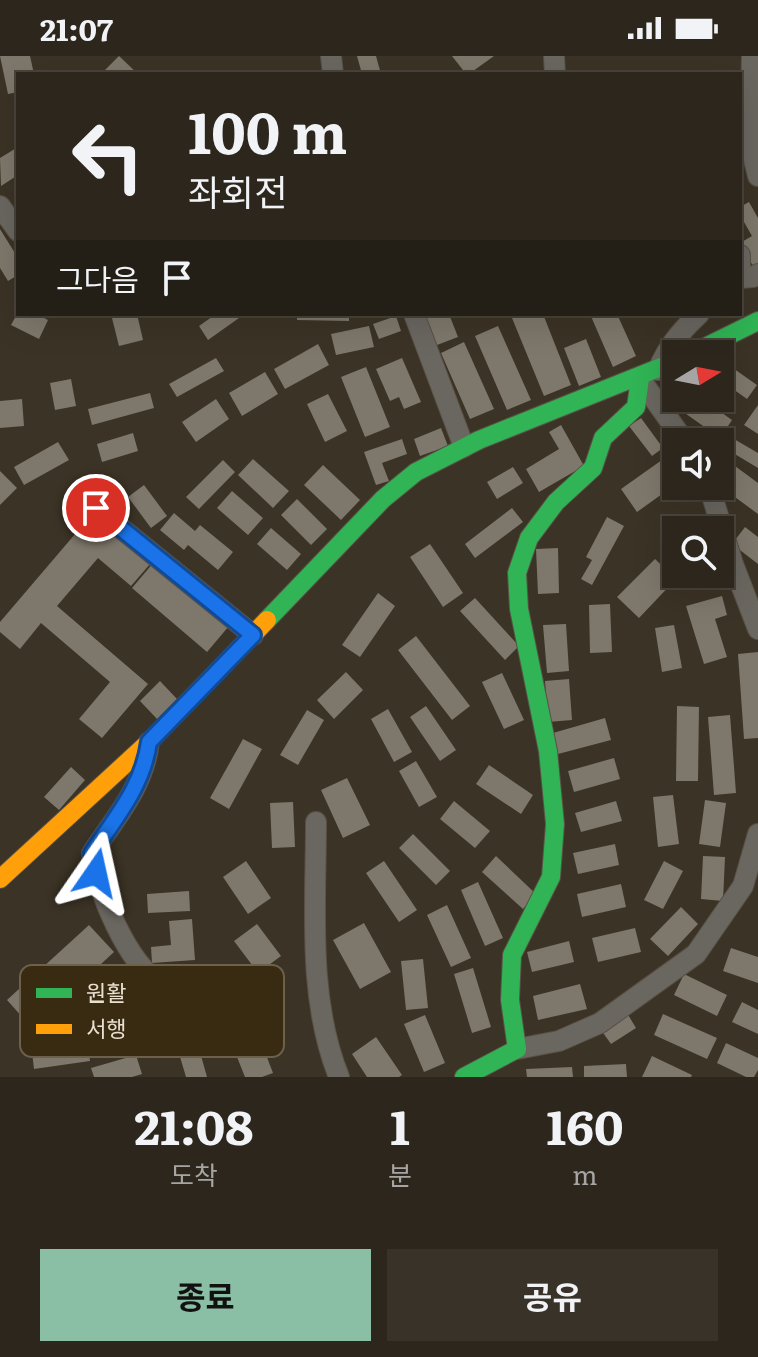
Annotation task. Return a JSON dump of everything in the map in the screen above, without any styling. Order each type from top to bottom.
[{"type":"street","points":[[752,56],[750,143],[758,176]]},
{"type":"street","points":[[0,206],[16,228]]},
{"type":"street","points":[[415,316],[464,447]]},
{"type":"street","points":[[517,1049],[510,1000],[512,955],[551,877],[555,824],[548,751],[519,609],[517,573],[529,538],[556,502],[593,468],[603,438],[636,407],[679,333],[697,316]]},
{"type":"street","points":[[719,340],[758,321]]},
{"type":"street","points":[[0,879],[149,742],[383,499],[413,474],[464,447],[658,370]]},
{"type":"street","points":[[658,370],[680,428]]},
{"type":"street","points":[[713,500],[758,629]]},
{"type":"street","points":[[96,508],[253,635]]},
{"type":"street","points":[[143,965],[107,910],[92,853],[134,792],[146,761],[149,742]]},
{"type":"street","points":[[316,822],[318,986],[327,1048],[339,1077]]},
{"type":"street","points":[[464,1077],[517,1049],[559,1041],[600,1023],[696,954],[750,886],[758,834]]},
{"type":"building","points":[[0,56],[30,56],[34,72],[16,72],[16,92],[8,94]]},
{"type":"building","points":[[119,56],[136,72],[103,72]]},
{"type":"building","points":[[357,56],[376,56],[380,72],[361,72]]},
{"type":"building","points":[[452,56],[494,56],[472,72],[464,72]]},
{"type":"building","points":[[16,148],[16,176],[1,186],[0,158]]},
{"type":"building","points":[[749,202],[758,218],[758,264],[753,266],[742,247],[742,242],[752,236],[742,218],[742,206]]},
{"type":"building","points":[[0,229],[16,255],[16,276],[8,281],[0,268]]},
{"type":"building","points":[[16,316],[41,316],[48,320],[39,339],[11,325]]},
{"type":"building","points":[[112,316],[137,316],[143,340],[119,346]]},
{"type":"building","points":[[213,316],[239,318],[208,340],[199,326]]},
{"type":"building","points":[[297,316],[349,316],[349,321],[297,320]]},
{"type":"building","points":[[396,316],[401,331],[379,339],[373,324]]},
{"type":"building","points":[[426,316],[450,316],[458,337],[437,345]]},
{"type":"building","points":[[544,316],[571,385],[544,396],[512,318]]},
{"type":"building","points":[[591,316],[618,316],[636,356],[613,367]]},
{"type":"building","points":[[369,326],[374,347],[336,355],[331,334]]},
{"type":"building","points":[[498,326],[531,400],[507,410],[475,336]]},
{"type":"building","points":[[586,339],[601,377],[579,386],[564,348]]},
{"type":"building","points":[[464,342],[494,409],[470,419],[441,353]]},
{"type":"building","points":[[318,344],[329,365],[285,389],[274,369]]},
{"type":"building","points":[[216,358],[224,371],[177,397],[169,384]]},
{"type":"building","points":[[402,358],[421,402],[404,409],[399,397],[390,401],[376,369]]},
{"type":"building","points":[[366,367],[390,427],[365,437],[341,377]]},
{"type":"building","points":[[734,369],[757,385],[747,399],[734,390]]},
{"type":"building","points":[[265,372],[278,394],[242,416],[229,393]]},
{"type":"building","points":[[71,379],[76,406],[55,410],[50,383]]},
{"type":"building","points":[[150,393],[154,408],[92,425],[88,409]]},
{"type":"building","points":[[328,394],[347,431],[325,442],[307,404]]},
{"type":"building","points":[[22,399],[24,426],[0,428],[0,401]]},
{"type":"building","points":[[216,399],[229,419],[196,442],[182,422]]},
{"type":"building","points":[[758,405],[758,434],[744,425]]},
{"type":"building","points":[[683,412],[721,412],[732,420],[727,428],[706,428]]},
{"type":"building","points":[[641,418],[662,449],[652,456],[629,426]]},
{"type":"building","points":[[561,425],[584,466],[539,492],[526,469],[559,449],[549,432]]},
{"type":"building","points":[[441,428],[448,446],[420,456],[414,439]]},
{"type":"building","points":[[133,433],[138,451],[102,462],[97,444]]},
{"type":"building","points":[[402,439],[407,454],[382,463],[389,481],[376,485],[364,452]]},
{"type":"building","points":[[734,439],[758,453],[758,468],[734,454]]},
{"type":"building","points":[[58,442],[69,460],[24,485],[14,467]]},
{"type":"building","points":[[253,459],[289,491],[273,508],[238,475]]},
{"type":"building","points":[[223,460],[235,472],[199,509],[186,497]]},
{"type":"building","points":[[662,460],[662,494],[637,512],[621,489]]},
{"type":"building","points":[[323,465],[360,500],[341,520],[304,485]]},
{"type":"building","points":[[513,467],[523,483],[497,499],[487,482]]},
{"type":"building","points":[[734,467],[758,483],[758,514],[734,496]]},
{"type":"building","points":[[0,471],[17,488],[0,505]]},
{"type":"building","points":[[144,485],[167,516],[151,528],[128,497]]},
{"type":"building","points":[[232,491],[263,518],[248,535],[217,508]]},
{"type":"building","points":[[297,499],[327,529],[311,545],[281,515]]},
{"type":"building","points":[[512,508],[523,522],[475,558],[465,544]]},
{"type":"building","points":[[93,513],[151,563],[131,586],[98,558],[57,606],[148,684],[102,738],[79,719],[110,682],[41,623],[20,649],[0,632],[0,622]]},
{"type":"building","points":[[174,513],[195,531],[200,525],[233,552],[218,570],[188,545],[184,550],[160,530]]},
{"type":"building","points":[[607,517],[624,526],[592,585],[581,579],[592,560],[586,557]]},
{"type":"building","points":[[745,527],[758,537],[758,564],[734,546]]},
{"type":"building","points":[[271,528],[301,554],[287,570],[257,544]]},
{"type":"building","points":[[430,544],[463,593],[443,607],[410,557]]},
{"type":"building","points":[[558,548],[559,593],[538,594],[536,549]]},
{"type":"building","points":[[655,559],[662,566],[662,588],[667,588],[639,618],[617,597]]},
{"type":"building","points":[[154,562],[229,626],[207,652],[132,588]]},
{"type":"building","points":[[378,593],[395,606],[360,657],[342,645]]},
{"type":"building","points":[[722,596],[727,615],[715,619],[727,657],[704,664],[686,606]]},
{"type":"building","points":[[475,598],[519,646],[505,660],[460,611]]},
{"type":"building","points":[[610,604],[612,652],[590,653],[589,605]]},
{"type":"building","points":[[566,624],[569,671],[547,673],[543,625]]},
{"type":"building","points":[[674,625],[682,668],[662,672],[655,628]]},
{"type":"building","points":[[416,636],[470,706],[452,720],[398,650]]},
{"type":"building","points":[[758,652],[758,738],[744,739],[738,654]]},
{"type":"building","points":[[346,672],[363,690],[334,719],[317,700]]},
{"type":"building","points":[[502,673],[524,720],[504,729],[482,682]]},
{"type":"building","points":[[569,679],[572,720],[548,722],[545,681]]},
{"type":"building","points":[[160,681],[177,699],[157,719],[140,701]]},
{"type":"building","points":[[426,706],[456,750],[440,761],[410,717]]},
{"type":"building","points":[[677,706],[699,707],[698,781],[676,781]]},
{"type":"building","points":[[388,709],[412,752],[394,762],[371,719]]},
{"type":"building","points":[[307,710],[324,720],[298,765],[280,755]]},
{"type":"building","points":[[730,715],[736,793],[714,795],[708,717]]},
{"type":"building","points":[[605,718],[611,740],[558,754],[553,733]]},
{"type":"building","points":[[243,739],[262,749],[229,809],[210,798]]},
{"type":"building","points":[[614,758],[620,779],[574,792],[568,771]]},
{"type":"building","points":[[416,761],[437,797],[419,807],[399,771]]},
{"type":"building","points":[[489,765],[533,795],[521,814],[476,784]]},
{"type":"building","points":[[71,767],[85,780],[59,810],[44,797]]},
{"type":"building","points":[[347,778],[370,825],[343,838],[321,790]]},
{"type":"building","points":[[673,795],[679,844],[658,847],[653,797]]},
{"type":"building","points":[[705,800],[726,803],[720,847],[699,844]]},
{"type":"building","points":[[454,801],[490,831],[475,848],[440,819]]},
{"type":"building","points":[[616,801],[622,821],[581,832],[575,813]]},
{"type":"building","points":[[293,802],[295,847],[272,848],[270,803]]},
{"type":"building","points":[[413,834],[450,871],[436,885],[399,848]]},
{"type":"building","points":[[615,844],[619,865],[578,874],[573,853]]},
{"type":"building","points":[[496,856],[536,894],[523,909],[482,872]]},
{"type":"building","points":[[703,856],[725,857],[723,901],[701,899]]},
{"type":"building","points":[[246,861],[271,898],[248,914],[223,877]]},
{"type":"building","points":[[384,861],[417,910],[399,922],[366,873]]},
{"type":"building","points":[[664,861],[683,871],[663,909],[644,900]]},
{"type":"building","points":[[478,882],[503,938],[485,946],[461,890]]},
{"type":"building","points":[[621,884],[626,907],[582,917],[577,894]]},
{"type":"building","points":[[189,891],[190,911],[148,913],[147,894]]},
{"type":"building","points":[[447,905],[471,958],[451,967],[427,915]]},
{"type":"building","points":[[681,907],[698,924],[668,956],[650,939]]},
{"type":"building","points":[[192,919],[195,960],[152,963],[151,947],[171,945],[169,921]]},
{"type":"building","points":[[364,923],[391,972],[360,989],[333,940]]},
{"type":"building","points":[[257,924],[281,956],[269,965],[252,965],[234,941]]},
{"type":"building","points":[[89,925],[114,952],[100,965],[45,965]]},
{"type":"building","points":[[635,928],[641,952],[598,962],[592,938]]},
{"type":"building","points":[[569,941],[574,962],[532,972],[527,952]]},
{"type":"building","points":[[731,948],[758,957],[758,983],[723,971]]},
{"type":"building","points":[[423,959],[428,1008],[406,1010],[401,961]]},
{"type":"building","points":[[473,968],[491,1027],[472,1033],[454,974]]},
{"type":"building","points":[[684,974],[727,995],[717,1016],[674,995]]},
{"type":"building","points":[[580,984],[587,1009],[538,1020],[533,996]]},
{"type":"building","points":[[20,988],[20,1015],[7,1000]]},
{"type":"building","points":[[742,1002],[758,1010],[758,1034],[732,1022]]},
{"type":"building","points":[[627,1013],[636,1028],[611,1044],[601,1030]]},
{"type":"building","points":[[663,1014],[717,1038],[707,1059],[654,1035]]},
{"type":"building","points":[[425,1015],[445,1063],[424,1072],[404,1024]]},
{"type":"building","points":[[376,1037],[402,1075],[399,1077],[367,1077],[352,1054]]},
{"type":"building","points":[[726,1043],[758,1058],[758,1070],[754,1077],[746,1077],[717,1063]]},
{"type":"building","points":[[652,1056],[692,1075],[691,1077],[642,1077]]},
{"type":"building","points":[[33,1057],[90,1057],[90,1061],[34,1069]]},
{"type":"building","points":[[137,1057],[142,1074],[94,1077],[91,1068]]},
{"type":"building","points":[[180,1057],[201,1057],[207,1077],[186,1077]]},
{"type":"building","points":[[237,1057],[267,1057],[273,1073],[262,1077],[245,1077]]},
{"type":"building","points":[[626,1064],[627,1077],[584,1077],[584,1066]]},
{"type":"building","points":[[572,1067],[573,1077],[527,1077],[526,1069]]},
{"type":"traffic: fast","points":[[719,340],[758,321]]},
{"type":"traffic: fast","points":[[267,620],[383,499],[416,472],[479,440],[662,367]]},
{"type":"traffic: fast","points":[[464,1077],[517,1049],[510,1000],[512,955],[551,877],[555,824],[548,751],[519,609],[517,573],[529,538],[556,502],[593,468],[603,438],[636,407],[640,379]]},
{"type":"traffic: slow","points":[[0,879],[149,742],[267,620]]},
{"type":"route","points":[[96,508],[253,635],[149,742],[146,761],[134,792],[92,853],[96,873]]}]
